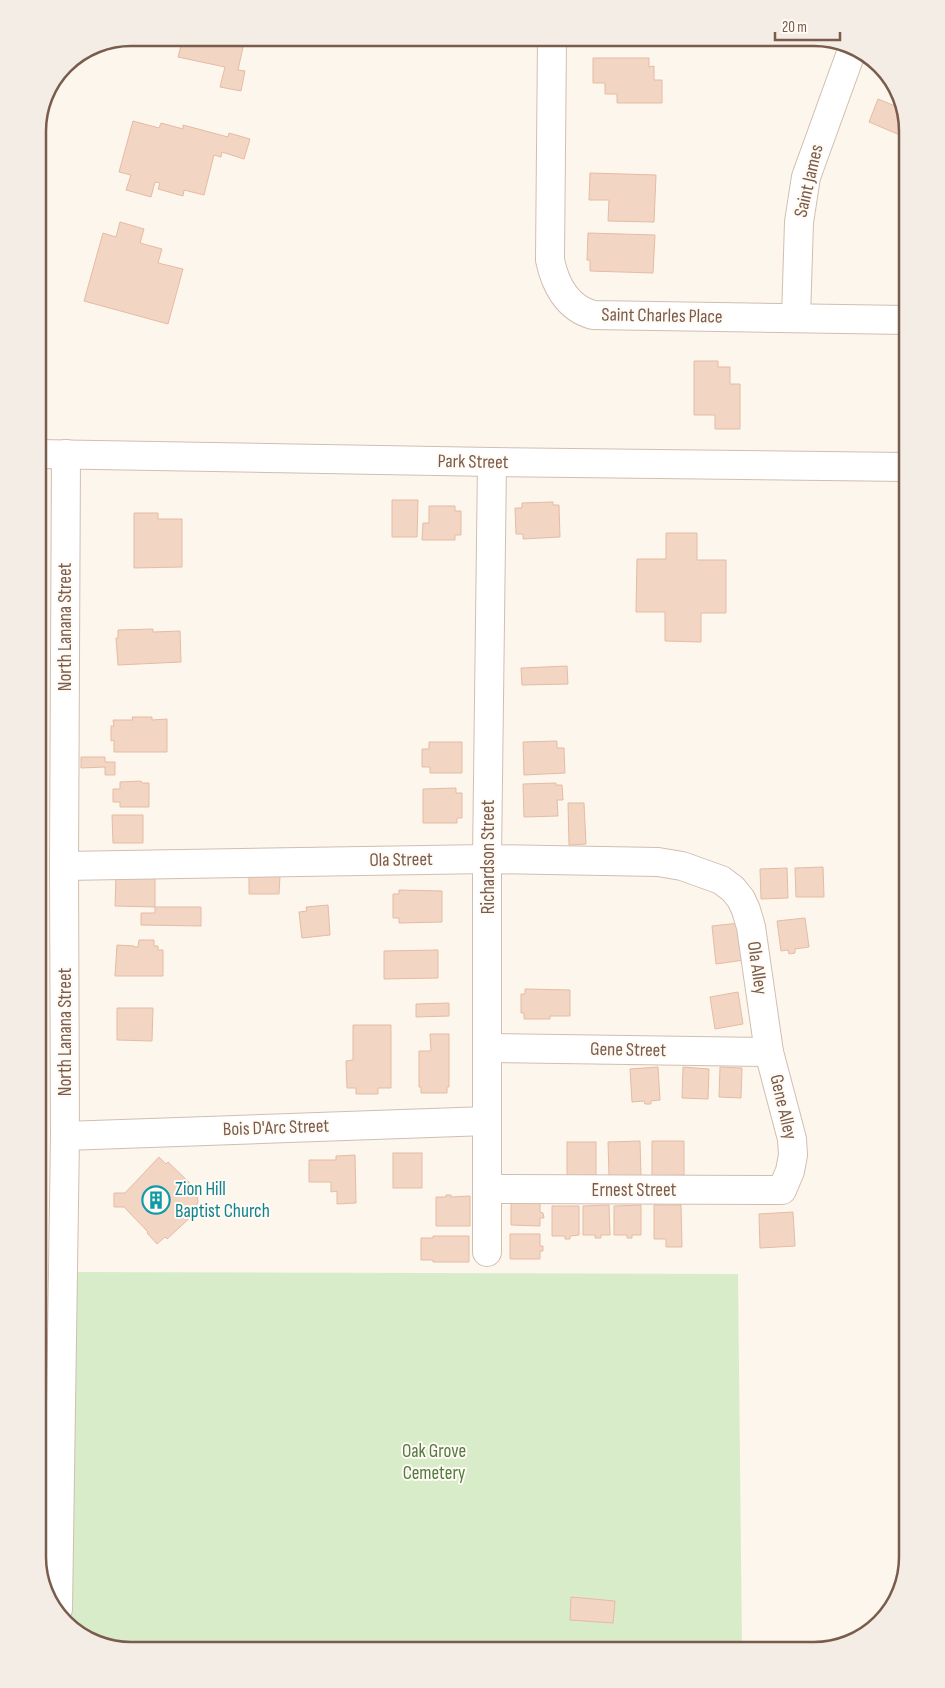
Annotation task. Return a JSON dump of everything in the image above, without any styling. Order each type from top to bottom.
[{"type":"street","name":"Saint Charles Place","points":[[552,46],[550,245],[553,273],[558,286],[583,312],[593,315],[899,320]]},
{"type":"street","name":"Saint James","points":[[796,318],[799,222],[806,177],[850,55]]},
{"type":"street","name":"Park Street","points":[[46,454],[899,467]]},
{"type":"street","name":"North Lanana Street","points":[[55,1593],[48,1556],[65,1136],[66,454]]},
{"type":"street","name":"Richardson Street","points":[[487,1252],[492,462]]},
{"type":"street","name":"Ola Street","points":[[64,866],[488,859],[658,862],[701,871],[721,880],[733,889]]},
{"type":"street","name":"Ola Alley","points":[[733,889],[741,899],[751,927],[769,1052]]},
{"type":"street","name":"Gene Street","points":[[488,1048],[769,1052]]},
{"type":"street","name":"Gene Alley","points":[[769,1052],[793,1155],[790,1171],[782,1190]]},
{"type":"street","name":"Bois D'Arc Street","points":[[65,1136],[487,1121]]},
{"type":"street","name":"Ernest Street","points":[[487,1189],[782,1190]]},
{"type":"green space","name":"Oak Grove Cemetery","points":[[74,1272],[738,1274],[742,1642],[126,1642],[99,1635],[70,1616]]},
{"type":"building","points":[[181,46],[243,46],[238,70],[245,71],[241,91],[220,87],[225,67],[178,57]]},
{"type":"building","points":[[593,58],[649,58],[649,67],[654,66],[654,80],[662,80],[662,103],[617,103],[617,94],[605,94],[605,83],[593,83]]},
{"type":"building","points":[[878,99],[894,106],[899,135],[869,122]]},
{"type":"building","points":[[133,121],[159,128],[161,123],[183,129],[183,125],[228,137],[229,133],[250,139],[244,159],[222,152],[221,157],[214,155],[204,195],[184,190],[183,196],[158,189],[160,183],[155,182],[151,197],[126,190],[131,175],[119,172]]},
{"type":"building","points":[[590,173],[656,175],[654,222],[608,221],[609,200],[589,200]]},
{"type":"building","points":[[120,222],[144,229],[140,243],[162,249],[158,263],[183,269],[168,324],[84,301],[103,233],[116,237]]},
{"type":"building","points":[[588,233],[655,235],[653,273],[590,271],[590,260],[587,260]]},
{"type":"building","points":[[694,361],[718,361],[718,367],[730,367],[730,384],[740,384],[740,429],[715,429],[715,415],[694,415]]},
{"type":"building","points":[[392,500],[418,500],[417,537],[392,537]]},
{"type":"building","points":[[553,502],[553,505],[559,505],[560,537],[523,539],[523,534],[516,534],[515,508],[522,508],[522,503]]},
{"type":"building","points":[[429,506],[455,506],[455,511],[461,511],[461,535],[455,535],[455,540],[422,540],[423,523],[429,523]]},
{"type":"building","points":[[134,513],[158,513],[158,519],[182,519],[182,567],[134,568]]},
{"type":"building","points":[[666,533],[697,533],[697,560],[726,560],[726,613],[701,613],[701,642],[665,641],[665,612],[636,612],[637,559],[666,559]]},
{"type":"building","points":[[153,629],[153,632],[180,631],[181,662],[118,665],[116,638],[118,638],[118,630]]},
{"type":"building","points":[[567,666],[568,684],[522,685],[521,668]]},
{"type":"building","points":[[132,717],[152,717],[152,720],[167,719],[167,752],[114,752],[114,740],[111,741],[111,726],[114,726],[113,720],[133,720]]},
{"type":"building","points":[[557,741],[557,748],[564,748],[565,773],[524,775],[523,742]]},
{"type":"building","points":[[429,742],[462,742],[462,773],[430,773],[430,767],[422,767],[422,749],[429,749]]},
{"type":"building","points":[[81,757],[105,757],[105,762],[115,762],[115,775],[105,775],[105,767],[81,768]]},
{"type":"building","points":[[141,781],[142,783],[149,783],[149,807],[120,807],[120,802],[113,802],[113,789],[120,789],[120,782]]},
{"type":"building","points":[[556,783],[556,785],[562,785],[563,800],[557,800],[558,816],[524,817],[523,784]]},
{"type":"building","points":[[456,788],[456,793],[462,793],[462,818],[457,818],[457,823],[423,823],[423,789]]},
{"type":"building","points":[[568,803],[584,803],[586,844],[569,845]]},
{"type":"building","points":[[112,815],[143,815],[143,843],[113,843]]},
{"type":"building","points":[[823,867],[824,897],[796,897],[795,868]]},
{"type":"building","points":[[787,868],[788,898],[761,899],[760,869]]},
{"type":"building","points":[[116,876],[155,877],[155,907],[115,906]]},
{"type":"building","points":[[249,876],[280,876],[279,894],[249,894]]},
{"type":"building","points":[[399,890],[442,891],[442,922],[399,923],[399,918],[393,918],[393,894],[399,894]]},
{"type":"building","points":[[328,905],[330,935],[302,938],[299,912],[307,911],[306,907]]},
{"type":"building","points":[[155,907],[201,907],[201,926],[141,925],[141,913],[155,913]]},
{"type":"building","points":[[805,918],[809,947],[795,949],[795,953],[789,954],[788,950],[781,951],[777,921]]},
{"type":"building","points":[[739,923],[744,960],[716,964],[712,926]]},
{"type":"building","points":[[139,940],[154,940],[154,946],[158,946],[158,950],[163,950],[163,976],[115,976],[117,945],[138,947]]},
{"type":"building","points":[[438,950],[438,978],[384,979],[384,951]]},
{"type":"building","points":[[525,989],[570,990],[570,1016],[550,1016],[550,1019],[524,1019],[524,1013],[521,1013],[521,994],[525,994]]},
{"type":"building","points":[[738,992],[743,1024],[715,1029],[710,997]]},
{"type":"building","points":[[449,1003],[449,1016],[416,1017],[416,1004]]},
{"type":"building","points":[[117,1008],[153,1008],[152,1041],[117,1040]]},
{"type":"building","points":[[353,1025],[391,1025],[391,1088],[378,1088],[378,1094],[356,1094],[356,1088],[347,1088],[346,1061],[353,1060]]},
{"type":"building","points":[[430,1034],[449,1034],[449,1087],[447,1087],[447,1093],[421,1093],[421,1087],[419,1087],[419,1051],[431,1051]]},
{"type":"building","points":[[658,1067],[660,1100],[651,1101],[651,1104],[645,1104],[644,1101],[632,1102],[630,1069]]},
{"type":"building","points":[[683,1067],[709,1069],[708,1099],[682,1098]]},
{"type":"building","points":[[720,1067],[742,1068],[741,1098],[719,1097]]},
{"type":"building","points":[[640,1141],[641,1176],[609,1176],[608,1142]]},
{"type":"building","points":[[652,1141],[684,1141],[684,1175],[652,1176]]},
{"type":"building","points":[[567,1142],[596,1142],[596,1177],[567,1177]]},
{"type":"building","points":[[393,1153],[422,1153],[422,1188],[393,1188]]},
{"type":"building","points":[[355,1155],[356,1203],[337,1204],[337,1191],[331,1192],[331,1182],[309,1182],[309,1160],[336,1160],[336,1156]]},
{"type":"building","name":"Zion Hill Baptist Church","points":[[159,1157],[166,1164],[168,1162],[195,1188],[198,1201],[194,1214],[167,1239],[165,1237],[157,1244],[124,1207],[114,1207],[114,1193],[125,1193]]},
{"type":"building","points":[[446,1195],[451,1195],[451,1197],[470,1196],[470,1226],[436,1226],[436,1197],[446,1197]]},
{"type":"building","points":[[511,1200],[540,1200],[540,1212],[543,1213],[544,1218],[540,1218],[540,1226],[511,1225]]},
{"type":"building","points":[[609,1205],[610,1235],[601,1235],[601,1238],[595,1238],[595,1235],[583,1235],[583,1206]]},
{"type":"building","points":[[641,1205],[641,1235],[632,1235],[632,1238],[627,1238],[627,1235],[614,1235],[614,1206]]},
{"type":"building","points":[[654,1205],[681,1205],[682,1247],[666,1247],[666,1239],[654,1239]]},
{"type":"building","points":[[552,1206],[579,1206],[579,1235],[570,1236],[570,1239],[565,1239],[565,1236],[552,1236]]},
{"type":"building","points":[[793,1212],[795,1246],[760,1248],[759,1214]]},
{"type":"building","points":[[510,1234],[540,1234],[540,1246],[543,1246],[543,1251],[540,1251],[540,1259],[510,1259]]},
{"type":"building","points":[[433,1236],[469,1236],[469,1262],[421,1260],[421,1238],[433,1238]]},
{"type":"building","points":[[571,1597],[615,1601],[613,1623],[570,1620]]},
{"type":"place","name":"Zion Hill Baptist Church","points":[[156,1200]]}]
